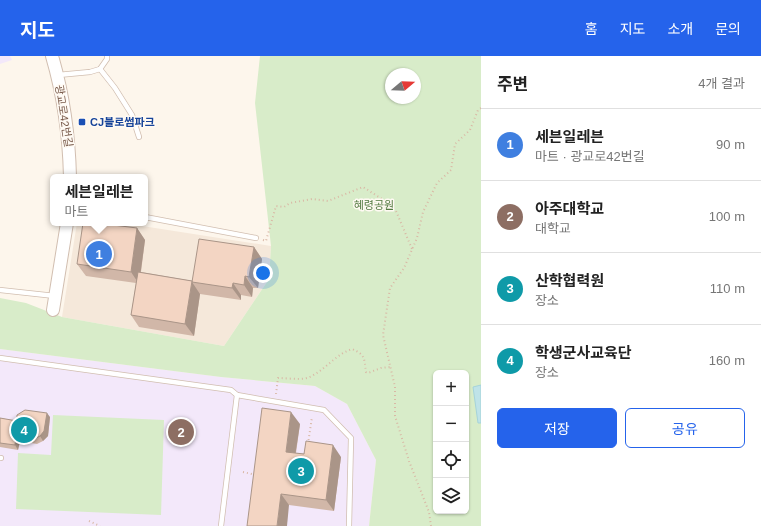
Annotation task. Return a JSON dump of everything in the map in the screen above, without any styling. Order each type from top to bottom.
[{"type":"street","name":"광교로42번길","points":[[52,56],[58,75],[67,117],[70,174]]},
{"type":"street","points":[[53,310],[67,226]]},
{"type":"lane","points":[[58,75],[90,72],[100,68],[107,59],[107,56]]},
{"type":"lane","points":[[100,68],[115,88],[132,116],[139,137]]},
{"type":"lane","points":[[148,218],[256,238]]},
{"type":"lane","points":[[0,290],[55,296]]},
{"type":"lane","points":[[0,358],[231,390],[237,395],[324,410],[351,438],[349,526]]},
{"type":"lane","points":[[221,526],[237,395]]},
{"type":"path","points":[[431,526],[429,512],[409,461],[395,416],[395,387],[383,335],[390,288],[404,268],[417,238],[423,212],[437,183],[451,170],[456,144],[470,130],[480,109]]},
{"type":"path","points":[[256,238],[266,241],[276,206],[284,207],[290,203],[300,200],[312,199],[328,201],[363,187],[382,199],[396,211],[412,249]]},
{"type":"path","points":[[275,401],[278,378],[306,378],[327,365],[338,355],[352,349],[364,357],[366,372],[368,373],[381,368],[390,367]]},
{"type":"path","points":[[307,451],[314,408]]},
{"type":"path","points":[[243,472],[263,476]]},
{"type":"path","points":[[89,521],[100,526]]},
{"type":"shaded area","points":[[0,56],[10,56],[12,60],[0,64]]},
{"type":"shaded area","points":[[77,226],[142,226],[271,246],[269,279],[224,346],[62,317]]},
{"type":"shaded area","points":[[0,349],[221,377],[315,386],[347,404],[376,460],[369,526],[0,526]]},
{"type":"green space","name":"혜령공원","points":[[260,56],[481,56],[481,526],[369,526],[376,460],[347,404],[315,386],[221,377],[0,349],[0,298],[26,303],[62,317],[224,346],[269,279],[271,246],[255,103]]},
{"type":"green space","points":[[53,415],[164,420],[161,515],[16,509],[18,453],[51,455]]},
{"type":"water","points":[[481,385],[481,423],[478,423],[473,387]]},
{"type":"building","points":[[83,226],[121,226],[137,228],[131,272],[77,264]]},
{"type":"building","points":[[199,239],[254,247],[249,277],[245,276],[244,285],[233,283],[232,288],[192,282]]},
{"type":"building","points":[[138,272],[192,281],[185,324],[131,315]]},
{"type":"building","points":[[262,408],[291,412],[286,452],[304,454],[306,441],[333,445],[326,500],[281,494],[277,526],[247,526]]},
{"type":"building","points":[[25,410],[47,413],[44,431],[40,436],[34,439],[16,437],[15,445],[0,443],[0,418],[17,421],[17,415]]},
{"type":"place","name":"CJ블로썸파크","points":[[82,122]]},
{"type":"place","name":"세븐일레븐","points":[[99,254]]},
{"type":"place","name":"학생군사교육단","points":[[24,430]]},
{"type":"place","name":"아주대학교","points":[[181,432]]},
{"type":"place","name":"산학협력원","points":[[301,471]]}]
